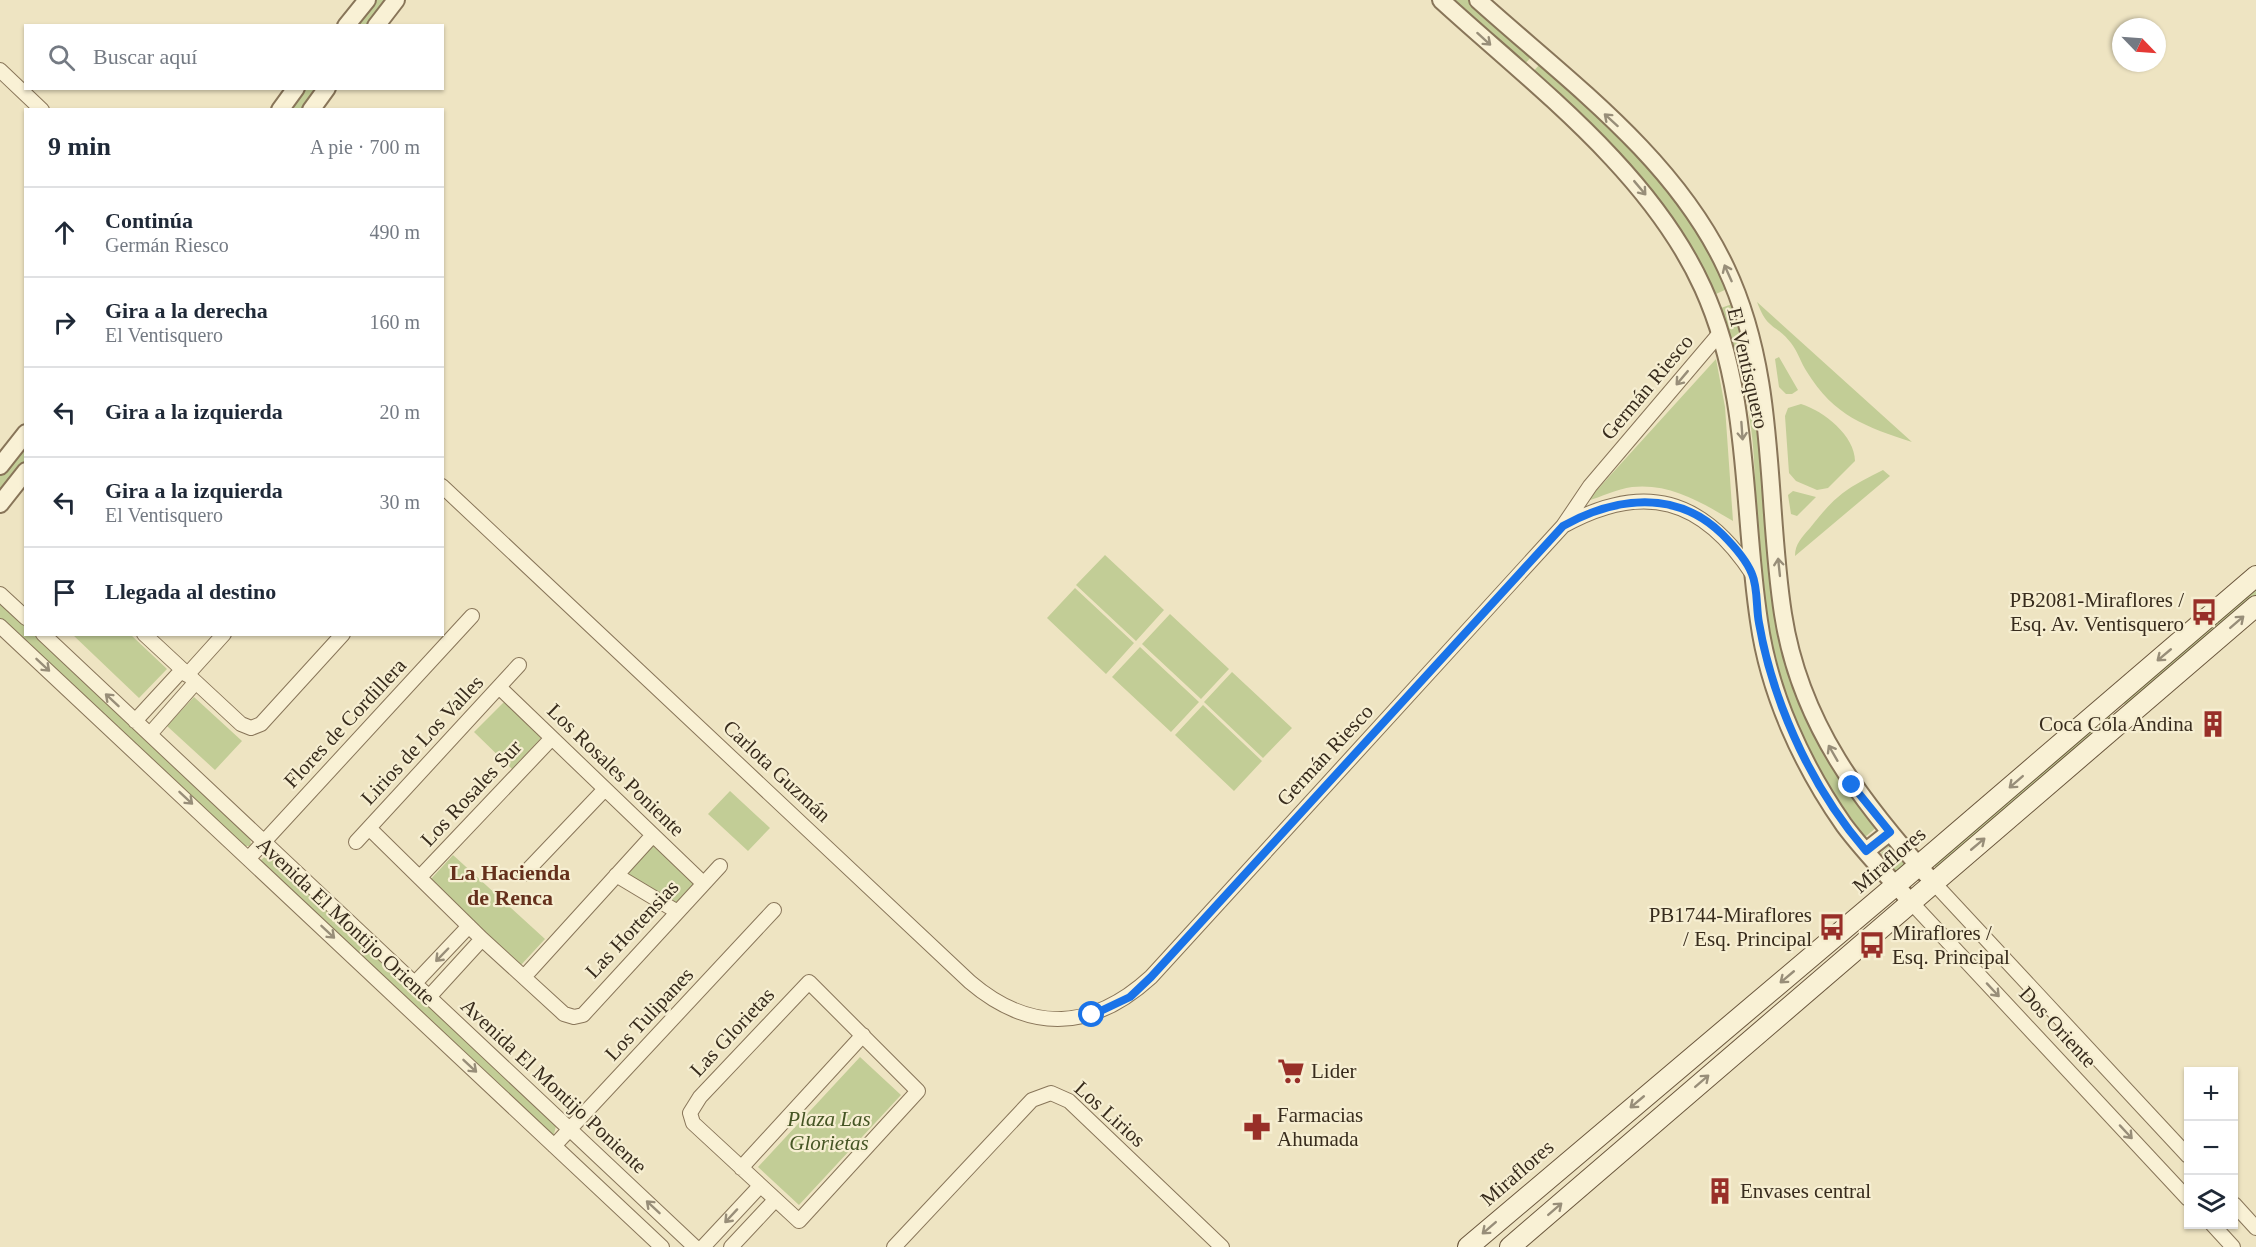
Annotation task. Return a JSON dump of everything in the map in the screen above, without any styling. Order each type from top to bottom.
[{"type":"main road","name":"Miraflores","points":[[1468,1247],[1595,1137],[1896,885],[2256,576]]},
{"type":"main road","points":[[1510,1247],[2256,606]]},
{"type":"main road","points":[[2111,700],[2118,712],[2129,715]]},
{"type":"main road","points":[[1595,1137],[1613,1159]]},
{"type":"street","points":[[348,24],[367,0]]},
{"type":"street","points":[[378,24],[396,0]]},
{"type":"street","name":"El Ventisquero","points":[[1441,0],[1597,142],[1641,188],[1675,234],[1702,285],[1720,333],[1741,418],[1753,575],[1769,670],[1786,717],[1818,785],[1845,826],[1896,885]]},
{"type":"street","name":"El Ventisquero","points":[[1478,0],[1625,132],[1667,176],[1700,220],[1726,268],[1746,318],[1760,374],[1784,616],[1800,680],[1819,729],[1852,785],[1918,866]]},
{"type":"street","points":[[1523,75],[1540,56]]},
{"type":"street","points":[[0,70],[40,108]]},
{"type":"street","points":[[281,108],[295,90]]},
{"type":"street","points":[[312,108],[325,90]]},
{"type":"street","name":"Germán Riesco","points":[[1113,1007],[1130,997],[1151,977],[1563,526],[1590,486],[1720,333]]},
{"type":"street","points":[[0,466],[24,436]]},
{"type":"street","points":[[0,504],[24,474]]},
{"type":"street","name":"Carlota Guzmán","points":[[444,488],[980,991],[1016,1011],[1041,1018],[1078,1018],[1113,1007]]},
{"type":"street","name":"Germán Riesco","points":[[1563,526],[1591,512],[1619,504],[1644,501],[1677,506],[1719,530],[1737,550],[1753,575]]},
{"type":"street","points":[[0,594],[24,616]]},
{"type":"street","name":"Flores de Cordillera","points":[[249,858],[472,616]]},
{"type":"street","name":"Avenida El Montijo Oriente","points":[[0,626],[662,1247]]},
{"type":"street","name":"Avenida El Montijo Poniente","points":[[45,636],[695,1247]]},
{"type":"street","points":[[146,636],[244,726],[255,727],[341,636]]},
{"type":"street","points":[[150,734],[188,676],[222,636]]},
{"type":"street","name":"Lirios de Los Valles","points":[[356,842],[519,665]]},
{"type":"street","points":[[135,721],[188,676]]},
{"type":"street","name":"Los Rosales Poniente","points":[[499,687],[703,883]]},
{"type":"street","name":"Los Rosales Sur","points":[[420,877],[552,738]]},
{"type":"street","points":[[524,874],[605,789]]},
{"type":"street","points":[[369,828],[482,939],[524,976],[653,835]]},
{"type":"street","points":[[1866,851],[1890,832]]},
{"type":"street","name":"Las Hortensias","points":[[524,976],[564,1014],[574,1017],[582,1014],[720,866]]},
{"type":"street","name":"Dos Oriente","points":[[1918,866],[2184,1152]]},
{"type":"street","points":[[616,875],[676,911]]},
{"type":"street","name":"Dos Oriente","points":[[1896,885],[2184,1196]]},
{"type":"street","name":"Los Tulipanes","points":[[555,1146],[774,910]]},
{"type":"street","points":[[415,983],[469,926]]},
{"type":"street","points":[[429,997],[482,939]]},
{"type":"street","name":"Las Glorietas","points":[[809,982],[863,1035],[918,1091],[799,1221],[693,1123],[690,1113],[700,1097],[809,982]]},
{"type":"street","points":[[741,1168],[863,1035]]},
{"type":"street","name":"Los Lirios","points":[[894,1247],[1032,1100],[1051,1093],[1069,1101],[1222,1247]]},
{"type":"street","points":[[703,1247],[760,1186]]},
{"type":"street","points":[[731,1247],[775,1200]]},
{"type":"street","points":[[2238,1208],[2256,1228]]},
{"type":"street","points":[[2217,1229],[2233,1247]]},
{"type":"green space","points":[[375,0],[389,0],[370,24],[357,24]]},
{"type":"green space","points":[[1450,0],[1471,0],[1532,56],[1523,66]]},
{"type":"green space","points":[[1540,64],[1625,142],[1681,206],[1729,288],[1716,294],[1670,216],[1616,153],[1530,75]]},
{"type":"green space","points":[[304,90],[320,90],[305,108],[291,108]]},
{"type":"green space","points":[[1757,302],[1912,442],[1866,425],[1840,410],[1817,387],[1796,350],[1768,322]]},
{"type":"green space","points":[[1735,303],[1755,375],[1780,626],[1877,827],[1865,837],[1828,784],[1803,738],[1784,689],[1769,639],[1758,567],[1753,448],[1749,412],[1731,337],[1721,308]]},
{"type":"green space","points":[[1779,357],[1798,390],[1792,394],[1786,394],[1779,387],[1775,359]]},
{"type":"green space","points":[[1716,359],[1725,407],[1733,521],[1685,495],[1659,488],[1626,488],[1587,501]]},
{"type":"green space","points":[[1801,404],[1819,412],[1837,426],[1854,452],[1855,461],[1828,488],[1817,490],[1796,481],[1789,473],[1785,416],[1788,408]]},
{"type":"green space","points":[[24,443],[24,464],[0,495],[0,474]]},
{"type":"green space","points":[[1883,470],[1890,476],[1795,556],[1796,548],[1802,538],[1835,500],[1859,482]]},
{"type":"green space","points":[[1793,491],[1816,497],[1797,516],[1791,514],[1788,495]]},
{"type":"green space","points":[[1105,555],[1164,610],[1136,641],[1076,585]]},
{"type":"green space","points":[[2256,581],[2256,598],[2128,708],[2119,698]]},
{"type":"green space","points":[[1075,588],[1134,643],[1106,674],[1047,618]]},
{"type":"green space","points":[[0,602],[24,625],[24,636],[36,636],[250,837],[251,846],[243,846],[0,619]]},
{"type":"green space","points":[[1170,614],[1229,669],[1201,699],[1142,644]]},
{"type":"green space","points":[[74,636],[132,636],[167,669],[139,698]]},
{"type":"green space","points":[[1140,647],[1199,702],[1171,732],[1112,677]]},
{"type":"green space","points":[[1232,672],[1292,728],[1263,758],[1204,702]]},
{"type":"green space","points":[[194,697],[242,741],[215,770],[167,726]]},
{"type":"green space","points":[[504,702],[541,738],[512,769],[474,732]]},
{"type":"green space","points":[[1203,705],[1262,761],[1234,791],[1175,735]]},
{"type":"green space","points":[[2107,709],[2114,718],[1937,869],[1930,861]]},
{"type":"green space","points":[[730,791],[770,828],[748,851],[708,814]]},
{"type":"green space","points":[[653,843],[696,883],[674,905],[625,874]]},
{"type":"green space","points":[[1890,845],[1907,864],[1897,873],[1881,853]]},
{"type":"green space","points":[[267,855],[275,860],[556,1126],[554,1134],[551,1135],[262,865],[261,860]]},
{"type":"green space","points":[[453,855],[545,939],[521,965],[430,880]]},
{"type":"green space","name":"Plaza Las Glorietas","points":[[860,1057],[901,1095],[799,1205],[758,1167]]},
{"type":"place","name":"PB2081-Miraflores / Esq. Av. Ventisquero","points":[[2204,612]]},
{"type":"place","name":"Coca Cola Andina","points":[[2213,724]]},
{"type":"place","name":"PB1744-Miraflores / Esq. Principal","points":[[1832,927]]},
{"type":"place","name":"Miraflores / Esq. Principal","points":[[1872,945]]},
{"type":"place","name":"Lider","points":[[1291,1071]]},
{"type":"place","name":"Farmacias Ahumada","points":[[1257,1127]]},
{"type":"place","name":"Envases central","points":[[1720,1191]]},
{"type":"district","name":"La Hacienda de Renca","points":[[510,884]]},
{"type":"route","points":[[1092,1015],[1130,997],[1151,977],[1563,526],[1591,512],[1632,502],[1667,503],[1688,510],[1719,530],[1737,550],[1753,575],[1759,624],[1769,670],[1793,735],[1818,785],[1845,826],[1866,851],[1890,832],[1852,785]]}]
